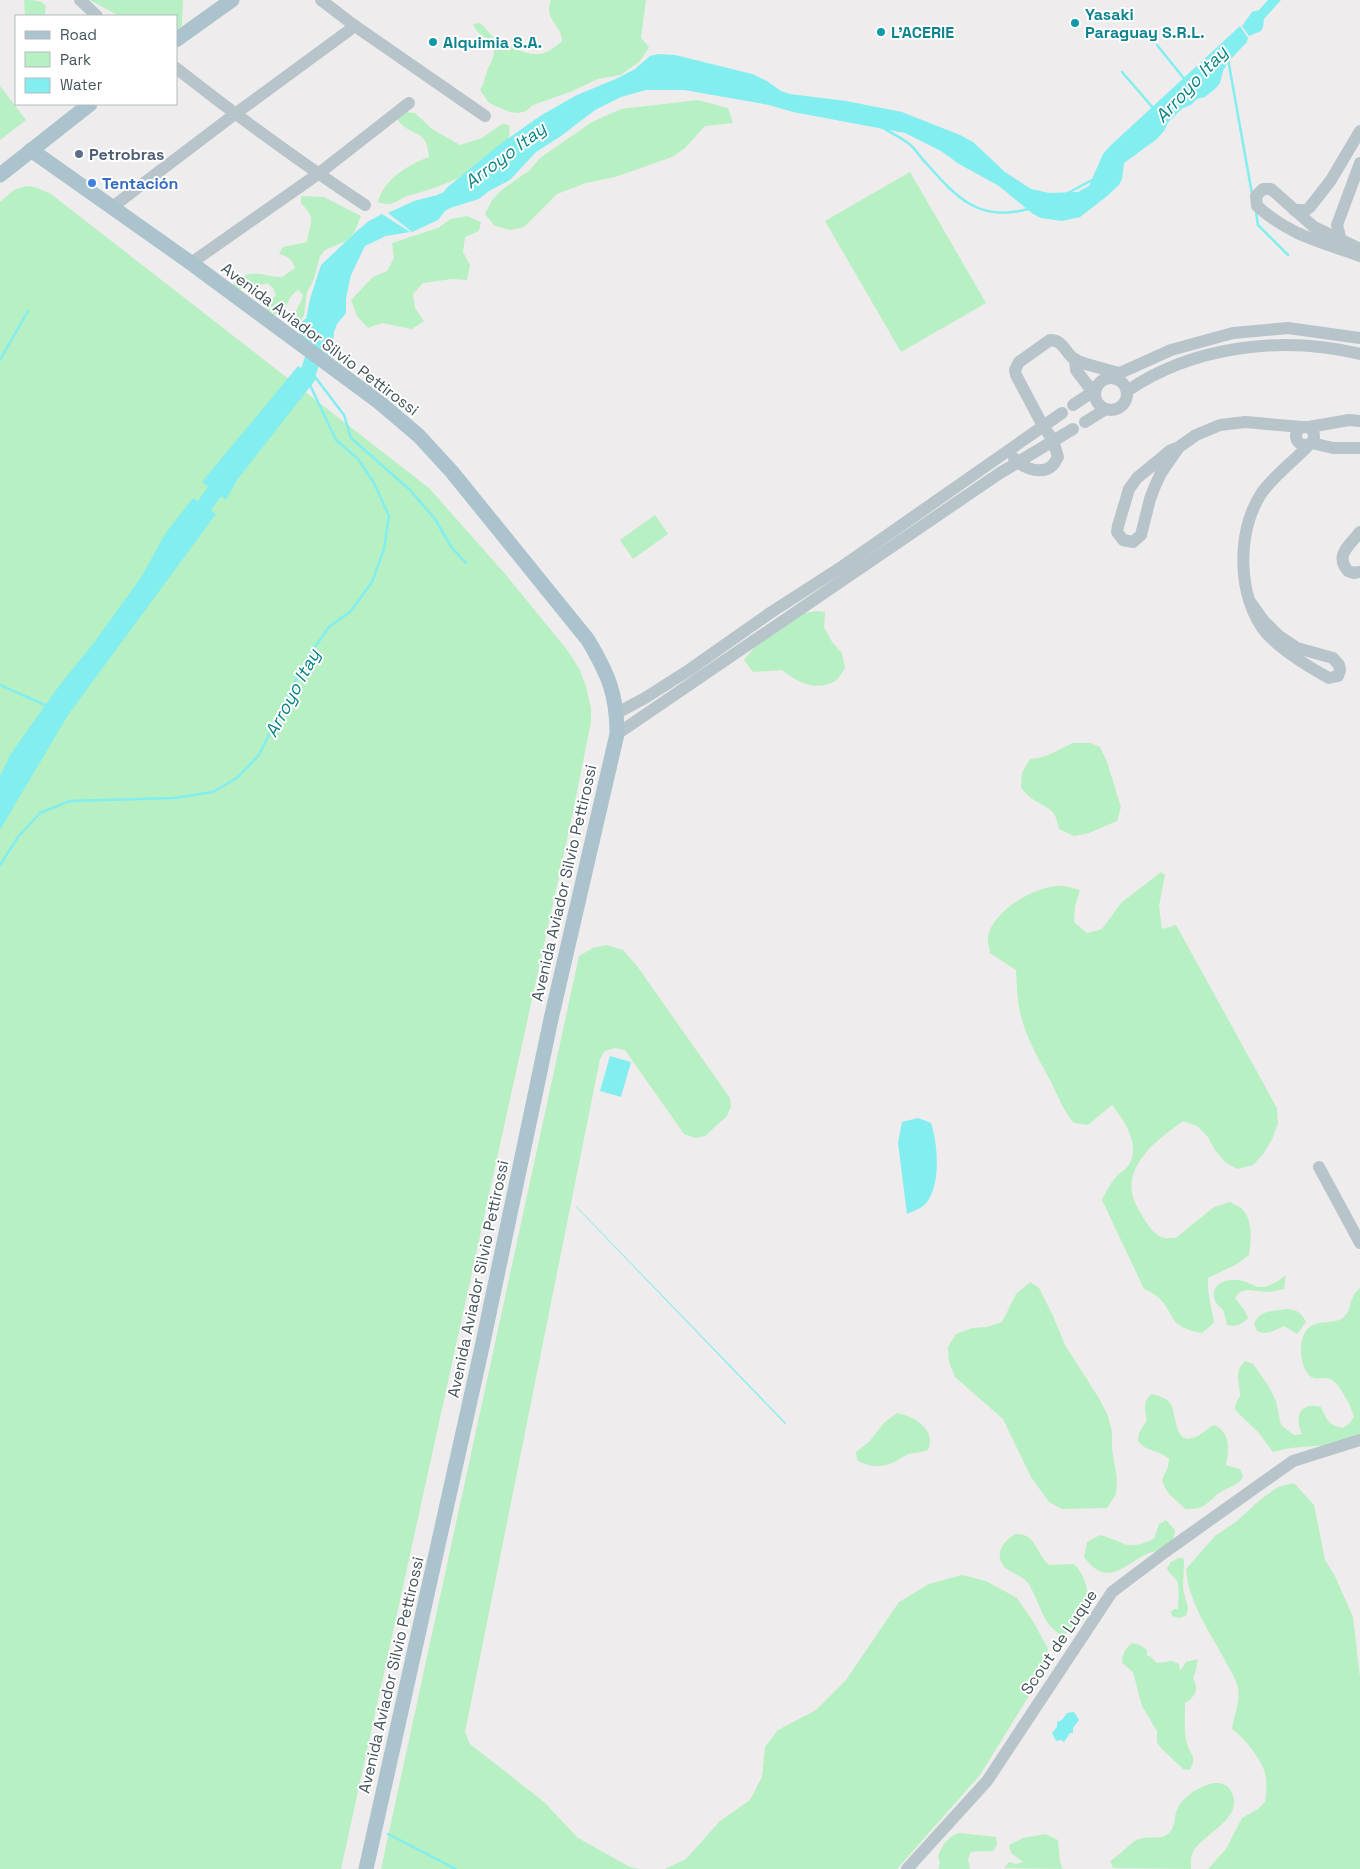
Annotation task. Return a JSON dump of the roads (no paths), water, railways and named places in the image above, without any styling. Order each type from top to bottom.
[{"type":"main road","points":[[178,39],[232,0]]},
{"type":"main road","points":[[0,174],[89,105]]},
{"type":"main road","name":"Avenida Aviador Silvio Pettirossi","points":[[30,150],[191,263],[379,402],[419,436],[452,472],[588,640],[605,668],[617,713],[617,734],[550,1019],[482,1347],[366,1869]]},
{"type":"street","points":[[80,0],[96,15]]},
{"type":"street","points":[[321,0],[355,26],[485,116]]},
{"type":"street","points":[[111,208],[355,26]]},
{"type":"street","points":[[178,70],[235,114],[318,174],[365,205]]},
{"type":"street","points":[[191,263],[318,174],[409,103]]},
{"type":"street","points":[[1294,210],[1306,210],[1310,207],[1331,180],[1360,131]]},
{"type":"street","points":[[1341,241],[1337,225],[1360,163]]},
{"type":"street","points":[[1360,249],[1314,227],[1271,189],[1263,189],[1256,196],[1257,206],[1285,228],[1307,238],[1360,256]]},
{"type":"street","points":[[1073,405],[1095,389],[1102,380],[1171,350],[1233,334],[1288,328],[1360,338]]},
{"type":"street","points":[[1008,450],[1024,467],[1047,470],[1053,466],[1058,457],[1053,440],[1043,426],[1016,375],[1016,366],[1050,340],[1060,343],[1075,359],[1115,375],[1115,378],[1123,383],[1127,391],[1126,400],[1120,407],[1106,409],[1085,422]]},
{"type":"street","points":[[1127,391],[1147,378],[1177,364],[1236,349],[1288,345],[1360,354]]},
{"type":"street","points":[[1075,359],[1076,370],[1089,387],[1095,389]]},
{"type":"street","points":[[1095,389],[1096,400],[1106,409]]},
{"type":"street","points":[[617,734],[882,546],[1008,450],[1062,413]]},
{"type":"street","points":[[1252,603],[1263,620],[1279,636],[1297,648],[1332,658],[1339,665],[1338,676],[1329,678],[1285,650],[1267,633],[1252,610],[1252,603],[1244,574],[1243,556],[1245,535],[1251,514],[1262,494],[1275,478],[1295,459],[1304,437],[1349,420],[1360,421]]},
{"type":"street","points":[[1179,447],[1161,473],[1155,486],[1141,535],[1133,542],[1123,540],[1118,532],[1118,526],[1129,489],[1137,478],[1171,450],[1179,447],[1196,435],[1220,425],[1244,422],[1272,424],[1333,448],[1360,448]]},
{"type":"street","points":[[617,713],[689,670],[770,613],[1073,428]]},
{"type":"street","points":[[1360,532],[1343,554],[1342,561],[1348,571],[1360,572]]},
{"type":"street","points":[[1320,1167],[1360,1243]]},
{"type":"street","name":"Scout de Luque","points":[[907,1869],[987,1781],[1112,1592],[1293,1460],[1360,1442]]},
{"type":"water","points":[[1268,0],[1281,0],[1264,19],[1261,31],[1249,36],[1242,26],[1252,12],[1259,10]]},
{"type":"water","points":[[1240,26],[1248,38],[1247,42],[1228,62],[1220,83],[1216,88],[1205,97],[1197,99],[1191,105],[1183,108],[1169,121],[1157,139],[1124,163],[1122,179],[1119,185],[1106,197],[1080,217],[1062,221],[1041,218],[1033,214],[999,186],[959,164],[941,151],[905,133],[793,112],[769,105],[684,90],[646,90],[621,97],[595,110],[536,152],[510,180],[489,191],[479,199],[450,208],[438,220],[412,232],[388,213],[414,201],[437,195],[486,173],[513,154],[540,116],[577,95],[618,78],[635,69],[650,56],[658,54],[675,55],[752,74],[767,81],[781,91],[790,94],[846,101],[902,112],[973,142],[1005,172],[1031,189],[1049,193],[1078,192],[1089,186],[1103,154],[1110,146]]},
{"type":"water","points":[[382,214],[410,232],[386,236],[365,246],[351,275],[346,298],[346,313],[337,324],[334,332],[332,358],[303,335],[310,299],[321,265],[358,230]]},
{"type":"water","points":[[298,366],[317,378],[237,480],[226,500],[202,482]]},
{"type":"water","points":[[193,498],[216,514],[68,715],[0,830],[0,776],[10,755],[59,686],[96,640],[142,576],[165,534]]},
{"type":"water","points":[[610,1056],[631,1062],[621,1097],[600,1091]]},
{"type":"water","points":[[918,1118],[931,1123],[937,1152],[935,1185],[927,1202],[920,1208],[907,1214],[898,1143],[902,1122]]},
{"type":"water","points":[[576,1207],[786,1423],[785,1424]]},
{"type":"water","points":[[1074,1712],[1079,1720],[1073,1728],[1073,1733],[1070,1733],[1064,1742],[1061,1740],[1056,1741],[1052,1733],[1057,1727],[1057,1722],[1062,1720],[1067,1713]]},
{"type":"waterway","points":[[1157,45],[1186,81]]},
{"type":"waterway","points":[[1228,59],[1252,194]]},
{"type":"waterway","points":[[1122,72],[1154,109]]},
{"type":"waterway","name":"Arroyo Itay","points":[[452,194],[503,152],[541,125]]},
{"type":"waterway","name":"Arroyo Itay","points":[[881,127],[911,145],[948,187],[970,204],[982,210],[996,212],[1028,209]]},
{"type":"waterway","name":"Arroyo Itay","points":[[1066,194],[1094,179]]},
{"type":"waterway","points":[[1256,212],[1258,225],[1288,255]]},
{"type":"waterway","points":[[0,360],[28,311]]},
{"type":"waterway","name":"Arroyo Itay","points":[[296,389],[307,376],[317,346],[308,333],[309,326]]},
{"type":"waterway","points":[[309,369],[344,415],[351,438],[410,490],[435,519],[452,548],[466,563]]},
{"type":"waterway","name":"Arroyo Itay","points":[[0,865],[18,837],[40,813],[70,801],[174,798],[213,792],[238,777],[259,755],[295,681],[314,648],[329,627],[351,611],[372,582],[384,549],[389,516],[374,483],[358,459],[336,440],[310,385]]},
{"type":"waterway","name":"Arroyo Itay","points":[[192,523],[227,474]]},
{"type":"waterway","points":[[0,685],[47,706]]},
{"type":"waterway","points":[[388,1834],[456,1869]]},
{"type":"place","name":"Yasaki Paraguay S.R.L.","points":[[1075,23]]},
{"type":"place","name":"L'ACERIE","points":[[881,32]]},
{"type":"place","name":"Alquimia S.A.","points":[[433,42]]},
{"type":"place","name":"Petrobras","points":[[79,154]]},
{"type":"place","name":"Tentación","points":[[92,183]]}]
